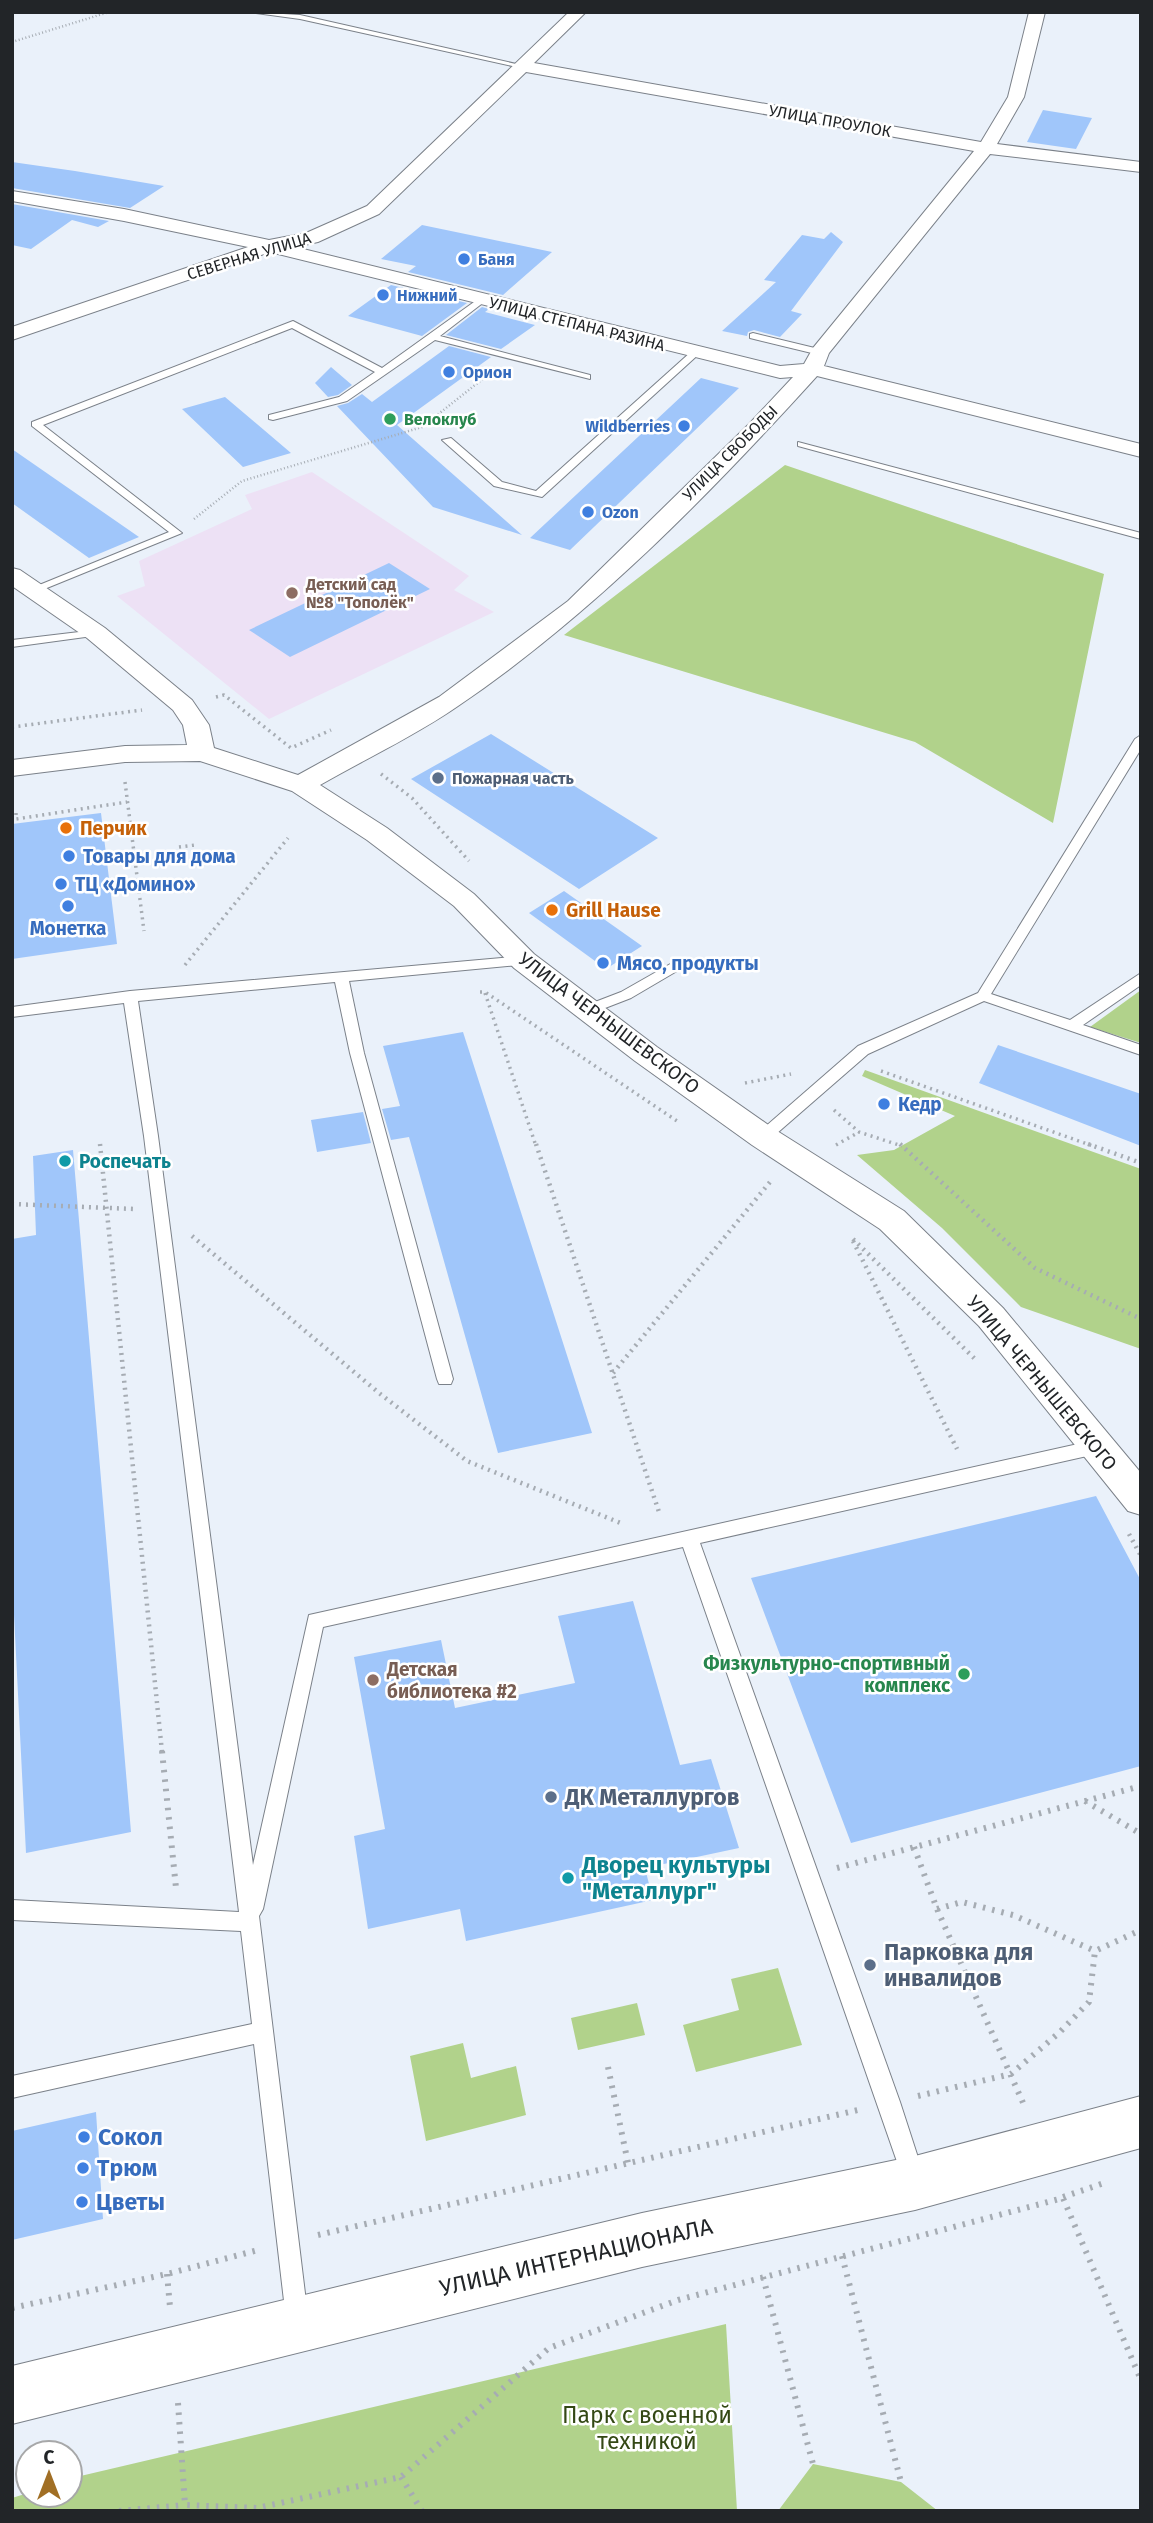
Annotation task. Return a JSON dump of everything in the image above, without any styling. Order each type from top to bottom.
[{"type":"main road","name":"УЛИЦА ИНТЕРНАЦИОНАЛА","points":[[12,2395],[642,2240],[915,2183],[1141,2122]]},
{"type":"street","name":"СЕВЕРНАЯ УЛИЦА","points":[[12,334],[269,247],[311,238],[373,210],[579,12]]},
{"type":"street","name":"УЛИЦА СВОБОДЫ","points":[[302,785],[448,702],[576,606],[757,429],[816,360],[986,148],[1016,97],[1037,12]]},
{"type":"street","name":"УЛИЦА ПРОУЛОК","points":[[522,66],[986,148],[1141,167]]},
{"type":"street","name":"УЛИЦА СТЕПАНА РАЗИНА","points":[[12,196],[269,247],[780,372],[816,360],[1141,452]]},
{"type":"street","points":[[23,582],[96,633],[183,705],[196,725],[202,753]]},
{"type":"street","name":"УЛИЦА ЧЕРНЫШЕВСКОГО","points":[[12,768],[125,754],[202,753],[302,785],[377,834],[464,900],[524,961],[587,1010],[763,1137],[892,1220],[991,1317],[1141,1500]]},
{"type":"lane","points":[[252,12],[300,17],[522,66]]},
{"type":"lane","points":[[273,417],[344,399],[481,300]]},
{"type":"lane","points":[[177,533],[36,424],[293,324],[382,372]]},
{"type":"lane","points":[[753,336],[816,360]]},
{"type":"lane","points":[[433,337],[587,377]]},
{"type":"lane","points":[[447,440],[498,484],[538,495],[695,353]]},
{"type":"lane","points":[[802,444],[1141,536]]},
{"type":"lane","points":[[23,582],[177,533]]},
{"type":"lane","points":[[12,644],[96,633]]},
{"type":"lane","points":[[763,1137],[863,1050],[983,996],[1141,739]]},
{"type":"lane","points":[[12,1012],[130,996],[524,961]]},
{"type":"lane","points":[[587,1010],[626,995],[672,968]]},
{"type":"lane","points":[[341,976],[357,1053],[445,1379]]},
{"type":"lane","points":[[1070,1027],[1141,978]]},
{"type":"lane","points":[[130,996],[160,1209],[298,2324]]},
{"type":"lane","points":[[983,996],[1141,1050]]},
{"type":"lane","points":[[250,1922],[315,1621],[1096,1447]]},
{"type":"lane","points":[[690,1538],[889,2102],[915,2183]]},
{"type":"lane","points":[[12,1910],[250,1922]]},
{"type":"lane","points":[[12,2087],[263,2032]]},
{"type":"path","points":[[12,42],[109,12]]},
{"type":"path","points":[[177,533],[242,481],[422,427],[510,357]]},
{"type":"path","points":[[224,695],[291,748],[350,721],[371,744],[385,749],[374,768],[412,798],[475,867]]},
{"type":"path","points":[[12,727],[183,705]]},
{"type":"path","points":[[125,780],[144,931]]},
{"type":"path","points":[[16,813],[16,819],[127,802]]},
{"type":"path","points":[[163,993],[288,838]]},
{"type":"path","points":[[179,847],[195,845]]},
{"type":"path","points":[[669,1542],[485,992],[690,1129]]},
{"type":"path","points":[[789,1076],[814,1092],[859,1132],[899,1143],[1035,1268],[1141,1319]]},
{"type":"path","points":[[100,1144],[180,1920]]},
{"type":"path","points":[[758,1175],[779,1189]]},
{"type":"path","points":[[613,1373],[769,1182]]},
{"type":"path","points":[[12,1204],[160,1209],[379,1393],[467,1461],[669,1542]]},
{"type":"path","points":[[970,1475],[852,1238],[981,1365]]},
{"type":"path","points":[[809,1875],[1141,1786]]},
{"type":"path","points":[[1084,1801],[1111,1814],[1141,1834]]},
{"type":"path","points":[[914,1847],[937,1909],[1012,2074]]},
{"type":"path","points":[[937,1909],[962,1902],[1013,1915],[1095,1951],[1141,1930]]},
{"type":"path","points":[[12,2308],[167,2274],[288,2242],[1012,2074],[1060,2032],[1089,2002],[1095,1951]]},
{"type":"path","points":[[607,2067],[628,2163]]},
{"type":"path","points":[[119,2511],[185,2505],[257,2508],[401,2477],[549,2347],[678,2300],[1063,2198],[1141,2380]]},
{"type":"path","points":[[842,2256],[901,2482]]},
{"type":"path","points":[[167,2274],[185,2505]]},
{"type":"path","points":[[763,2277],[813,2464]]},
{"type":"path","points":[[401,2477],[422,2511]]},
{"type":"shaded area","name":"Детский сад №8 \"Тополёк\"","points":[[312,472],[469,576],[454,590],[494,612],[269,719],[117,596],[145,586],[139,561],[252,509],[245,495]]},
{"type":"green space","points":[[785,465],[1104,574],[1053,823],[915,742],[564,635]]},
{"type":"green space","points":[[1141,990],[1141,1043],[1090,1027]]},
{"type":"green space","points":[[865,1070],[1141,1169],[1141,1349],[1021,1307],[942,1228],[857,1155],[894,1150],[955,1116],[862,1076]]},
{"type":"green space","points":[[778,1968],[802,2045],[696,2072],[683,2025],[739,2010],[731,1979]]},
{"type":"green space","points":[[637,2003],[645,2035],[578,2050],[571,2018]]},
{"type":"green space","points":[[463,2043],[471,2078],[516,2066],[526,2115],[426,2141],[410,2056]]},
{"type":"green space","name":"Парк с военной техникой","points":[[726,2324],[737,2511],[12,2511],[14,2497],[14,2509],[84,2509],[84,2475]]},
{"type":"green space","points":[[813,2464],[901,2482],[938,2511],[778,2511]]},
{"type":"building","points":[[1043,110],[1092,118],[1076,149],[1027,142]]},
{"type":"building","points":[[12,162],[164,186],[130,208],[12,188]]},
{"type":"building","points":[[12,204],[109,221],[98,227],[72,220],[31,249],[12,245]]},
{"type":"building","points":[[422,225],[552,252],[503,295],[408,272],[416,266],[381,259]]},
{"type":"building","points":[[831,232],[843,242],[791,311],[802,314],[780,337],[754,330],[748,332],[747,336],[722,331],[776,282],[764,280],[802,235],[824,239]]},
{"type":"building","points":[[391,285],[467,303],[422,336],[348,316]]},
{"type":"building","points":[[482,307],[489,309],[485,312],[535,325],[501,349],[446,335]]},
{"type":"building","points":[[449,346],[491,357],[397,425],[522,535],[433,507],[337,406],[362,394],[372,402]]},
{"type":"building","points":[[331,367],[352,385],[338,395],[328,397],[315,383]]},
{"type":"building","points":[[701,378],[739,388],[570,550],[530,538]]},
{"type":"building","points":[[225,397],[291,453],[243,467],[182,409]]},
{"type":"building","points":[[12,449],[139,537],[89,558],[12,503]]},
{"type":"building","points":[[389,563],[430,589],[290,657],[249,630]]},
{"type":"building","points":[[491,734],[658,838],[579,889],[411,779]]},
{"type":"building","name":"ТЦ «Домино»","points":[[101,813],[117,944],[12,959],[12,824]]},
{"type":"building","points":[[564,891],[642,946],[606,969],[529,913]]},
{"type":"building","points":[[463,1032],[592,1433],[498,1453],[409,1137],[391,1140],[382,1109],[400,1106],[383,1046]]},
{"type":"building","points":[[998,1045],[1141,1094],[1141,1146],[979,1083]]},
{"type":"building","points":[[363,1112],[371,1143],[317,1152],[311,1120]]},
{"type":"building","points":[[73,1150],[131,1832],[26,1853],[12,1575],[12,1239],[36,1235],[33,1156]]},
{"type":"building","name":"Физкультурно-спортивный комплекс","points":[[1096,1496],[1141,1581],[1141,1766],[851,1843],[751,1578]]},
{"type":"building","name":"ДК Металлургов","points":[[633,1601],[680,1765],[711,1759],[739,1848],[645,1868],[653,1900],[466,1941],[460,1909],[368,1929],[354,1836],[385,1829],[354,1657],[441,1640],[455,1708],[575,1683],[558,1616]]},
{"type":"building","points":[[96,2112],[103,2219],[12,2240],[12,2131]]},
{"type":"place","name":"Баня","points":[[464,259]]},
{"type":"place","name":"Нижний","points":[[383,295]]},
{"type":"place","name":"Орион","points":[[449,372]]},
{"type":"place","name":"Велоклуб","points":[[390,419]]},
{"type":"place","name":"Wildberries","points":[[684,426]]},
{"type":"place","name":"Ozon","points":[[588,512]]},
{"type":"place","name":"Детский сад №8 \"Тополёк\"","points":[[292,593]]},
{"type":"place","name":"Пожарная часть","points":[[438,778]]},
{"type":"place","name":"Перчик","points":[[66,828]]},
{"type":"place","name":"Товары для дома","points":[[69,856]]},
{"type":"place","name":"ТЦ «Домино»","points":[[61,884]]},
{"type":"place","name":"Монетка","points":[[68,906]]},
{"type":"place","name":"Grill Hause","points":[[552,910]]},
{"type":"place","name":"Мясо, продукты","points":[[603,963]]},
{"type":"place","name":"Кедр","points":[[884,1104]]},
{"type":"place","name":"Роспечать","points":[[65,1161]]},
{"type":"place","name":"Физкультурно-спортивный комплекс","points":[[964,1674]]},
{"type":"place","name":"Детская библиотека #2","points":[[373,1680]]},
{"type":"place","name":"ДК Металлургов","points":[[551,1797]]},
{"type":"place","name":"Дворец культуры \"Металлург\"","points":[[568,1878]]},
{"type":"place","name":"Парковка для инвалидов","points":[[870,1965]]},
{"type":"place","name":"Сокол","points":[[84,2137]]},
{"type":"place","name":"Трюм","points":[[83,2168]]},
{"type":"place","name":"Цветы","points":[[82,2202]]}]
